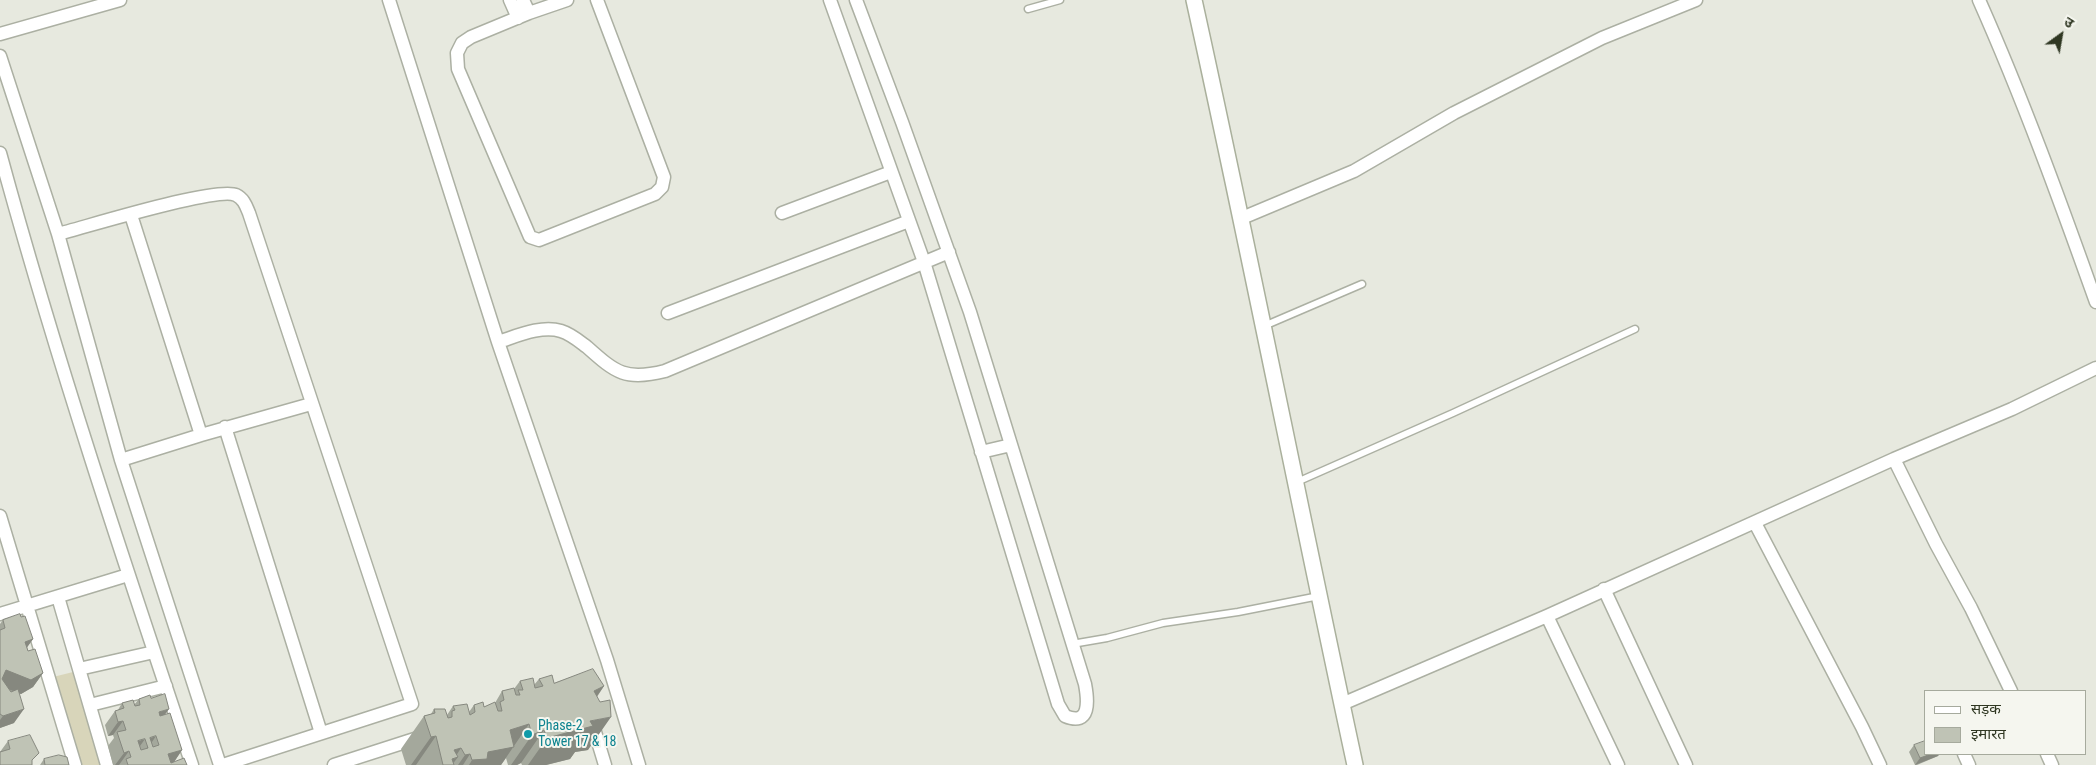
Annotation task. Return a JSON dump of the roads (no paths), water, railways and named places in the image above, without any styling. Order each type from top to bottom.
[{"type":"street","points":[[0,34],[120,0]]},
{"type":"street","points":[[389,0],[498,342],[606,660],[639,765]]},
{"type":"street","points":[[510,0],[523,16]]},
{"type":"street","points":[[523,0],[523,16]]},
{"type":"street","points":[[567,0],[471,38],[462,43],[457,53],[458,69],[530,237],[539,240],[655,194],[662,187],[664,177],[597,0]]},
{"type":"street","points":[[830,0],[924,262],[1058,704],[1064,716],[1071,719],[1084,714],[1087,708],[1088,697],[970,312],[856,0]]},
{"type":"street","points":[[1194,0],[1242,218],[1295,482],[1355,765]]},
{"type":"street","points":[[1242,218],[1354,171],[1454,113],[1602,38],[1696,0]]},
{"type":"street","points":[[1980,0],[2017,87],[2096,302]]},
{"type":"street","points":[[0,56],[58,234],[121,460],[221,765],[412,704],[244,202],[235,195],[222,193],[185,200],[58,234]]},
{"type":"street","points":[[0,153],[24,243],[128,575],[192,765]]},
{"type":"street","points":[[782,213],[891,172]]},
{"type":"street","points":[[131,215],[200,434]]},
{"type":"street","points":[[668,313],[909,221]]},
{"type":"street","points":[[498,342],[548,329],[562,331],[576,338],[608,366],[628,375],[649,375],[949,252]]},
{"type":"street","points":[[1342,704],[1547,616],[1894,459],[2012,409],[2096,368]]},
{"type":"street","points":[[121,460],[200,434],[311,404]]},
{"type":"street","points":[[225,428],[321,733]]},
{"type":"street","points":[[981,452],[1011,445]]},
{"type":"street","points":[[1894,459],[1936,544],[1971,608],[2006,689]]},
{"type":"street","points":[[0,516],[75,765]]},
{"type":"street","points":[[1755,523],[1858,718],[1880,765]]},
{"type":"street","points":[[0,614],[128,575]]},
{"type":"street","points":[[1604,589],[1686,765]]},
{"type":"street","points":[[58,597],[107,765]]},
{"type":"street","points":[[1547,616],[1618,765]]},
{"type":"street","points":[[79,669],[154,652]]},
{"type":"street","points":[[90,705],[166,686]]},
{"type":"street","points":[[589,711],[605,765]]},
{"type":"street","points":[[334,765],[431,734]]},
{"type":"lane","points":[[1028,9],[1060,0]]},
{"type":"lane","points":[[1264,326],[1362,284]]},
{"type":"lane","points":[[1295,482],[1453,413],[1635,329]]},
{"type":"lane","points":[[1072,644],[1107,638],[1163,623],[1238,612],[1319,596]]},
{"type":"place","name":"Phase-2 Tower 17 & 18","points":[[528,734]]}]
